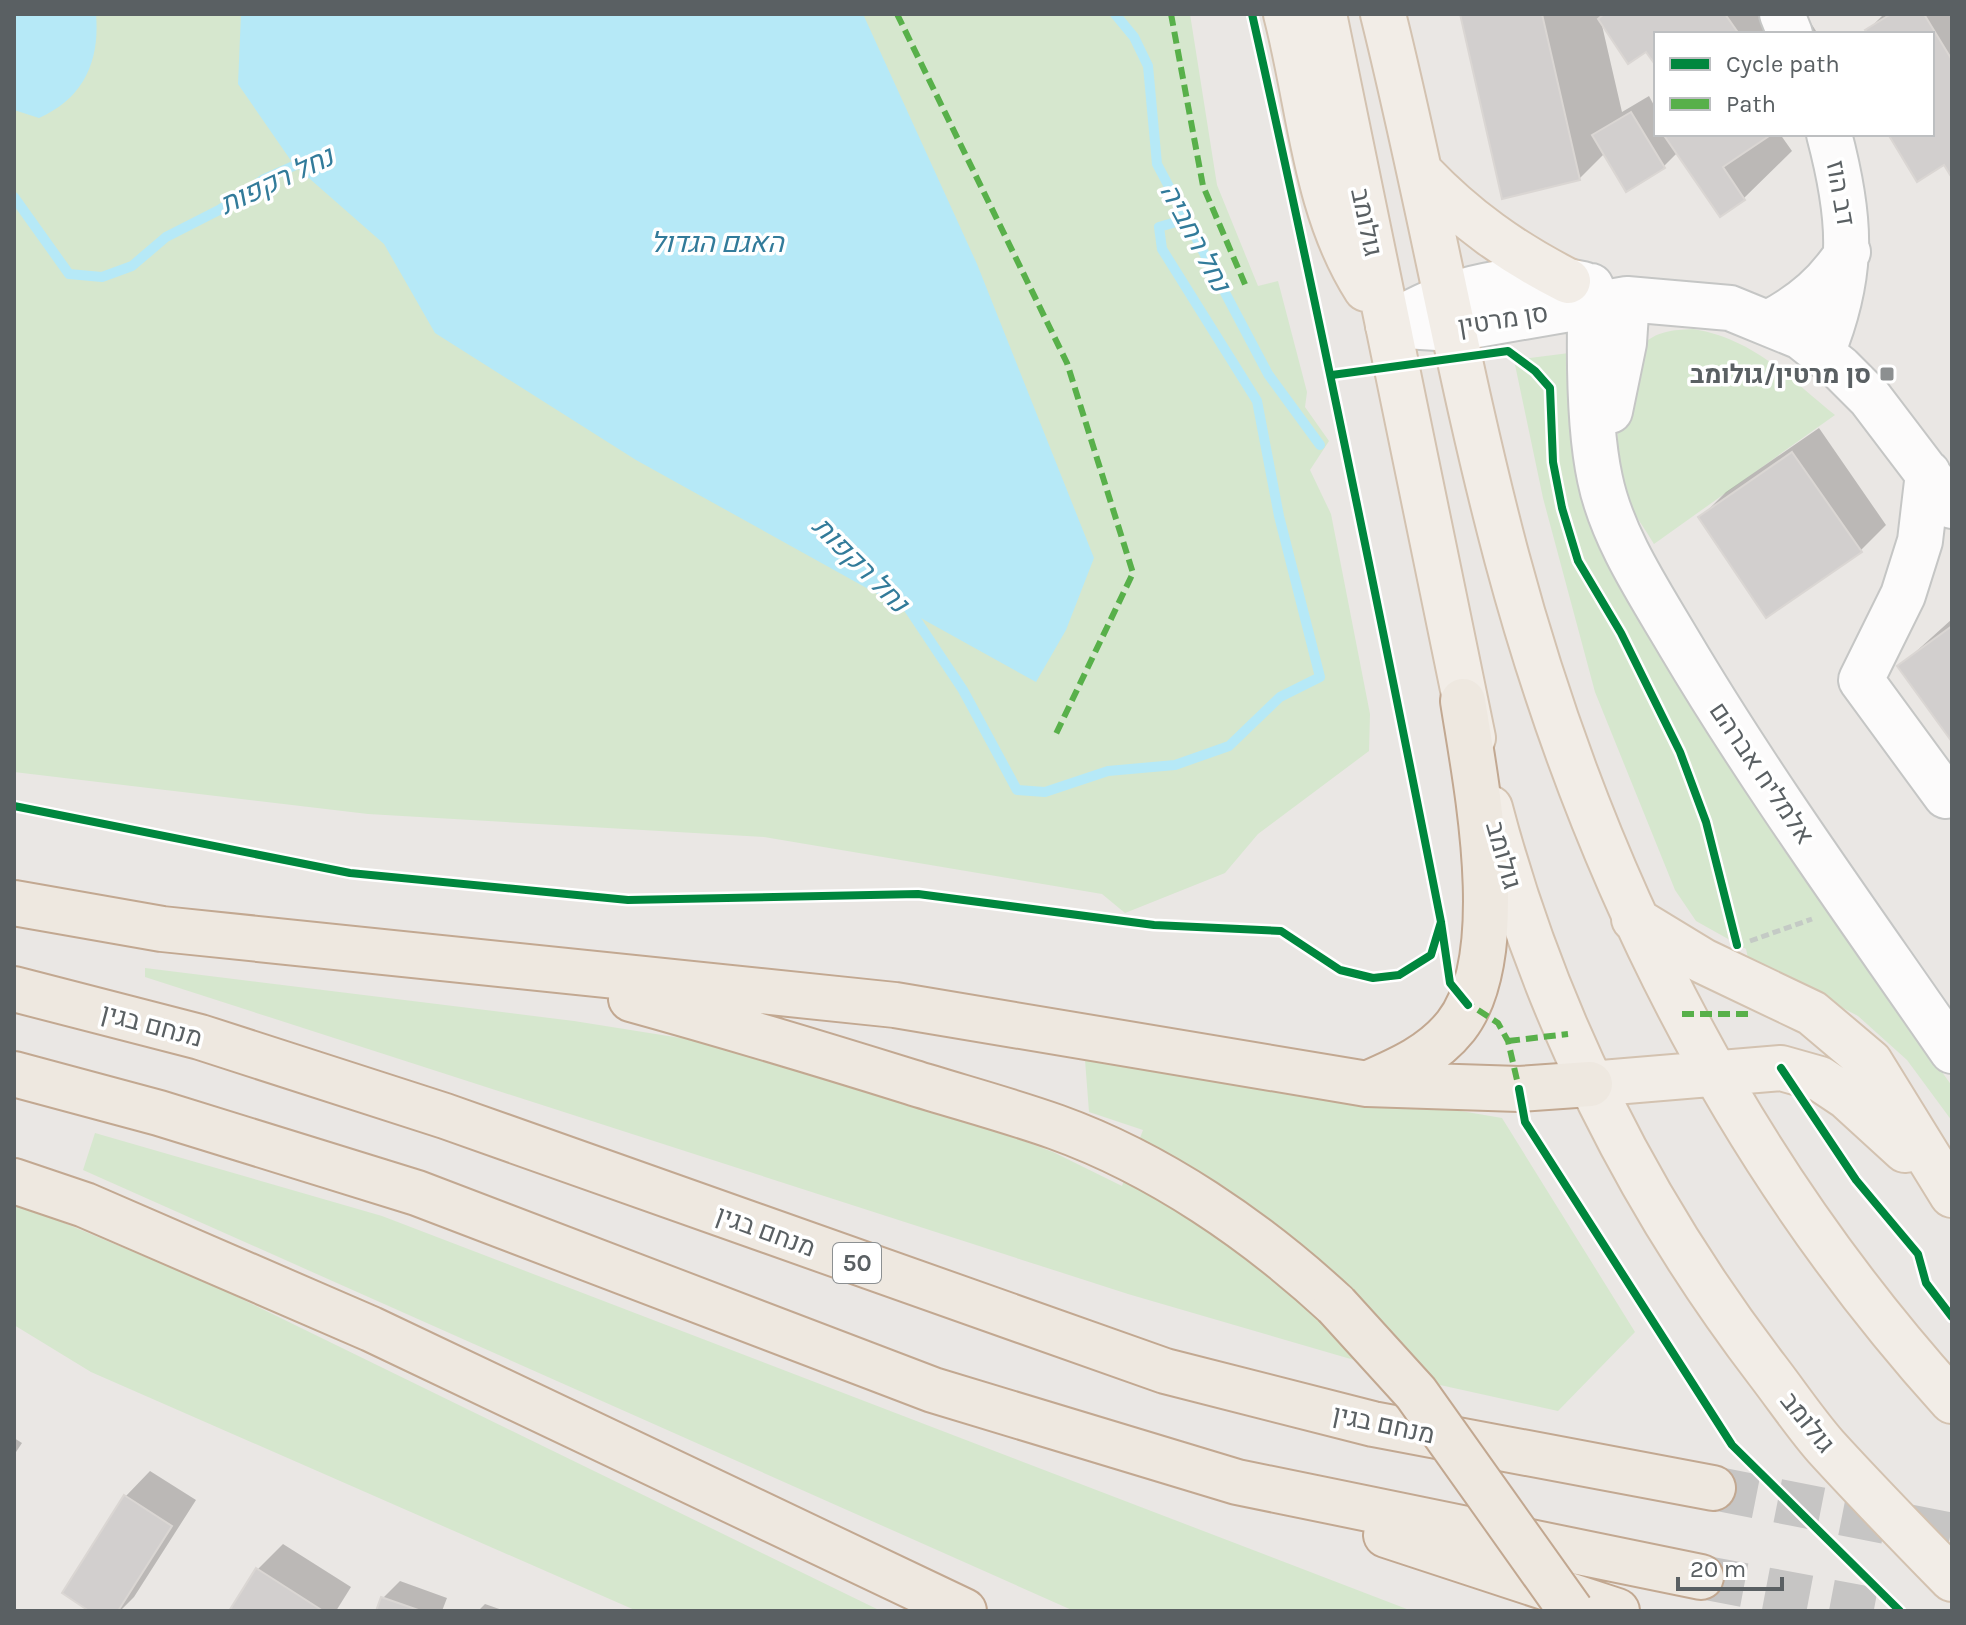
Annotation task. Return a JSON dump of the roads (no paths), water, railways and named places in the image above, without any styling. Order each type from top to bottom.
[{"type":"highway","points":[[1367,1084],[1407,1066],[1434,1048],[1457,1025],[1468,1005],[1483,952],[1487,895],[1482,825],[1463,701]]},
{"type":"highway","points":[[14,903],[162,929],[895,1005],[1367,1084],[1519,1089],[1590,1084]]},
{"type":"highway","points":[[503,965],[732,1027],[1057,1128],[1126,1158],[1220,1213],[1300,1272],[1336,1305],[1416,1393],[1571,1611]]},
{"type":"highway","name":"מנחם בגין","points":[[14,989],[200,1037],[445,1116],[1165,1371],[1373,1424],[1713,1488]]},
{"type":"highway","points":[[14,1074],[159,1113],[417,1193],[933,1390],[1237,1482],[1473,1566],[1617,1611]]},
{"type":"highway","points":[[14,1181],[85,1205],[357,1323],[964,1611]]},
{"type":"highway","points":[[1237,1482],[1701,1577]]},
{"type":"main road","points":[[1286,14],[1336,227],[1355,272],[1388,325]]},
{"type":"main road","name":"גולומב","points":[[1324,14],[1463,701],[1521,911],[1590,1084],[1643,1184],[1717,1305],[1825,1445],[1952,1579]]},
{"type":"main road","points":[[1383,14],[1489,485],[1569,760],[1633,918],[1715,1075],[1766,1160],[1836,1258],[1952,1401]]},
{"type":"main road","points":[[1421,173],[1479,228],[1512,251],[1594,293]]},
{"type":"main road","points":[[1633,918],[1703,961],[1812,1013],[1870,1062],[1952,1196]]},
{"type":"main road","points":[[1590,1084],[1781,1068],[1820,1079],[1871,1115],[1952,1196]]},
{"type":"street","name":"דב הוז","points":[[1822,353],[1836,318],[1848,252],[1842,186],[1830,136]]},
{"type":"street","name":"דב הוז","points":[[1770,322],[1810,297],[1831,279],[1848,252]]},
{"type":"street","name":"סן מרטין","points":[[1388,325],[1450,312],[1544,311],[1594,293],[1730,308],[1770,322],[1822,353],[1870,398],[1940,490]]},
{"type":"street","name":"אלמליח אברהם","points":[[1594,293],[1624,343],[1600,480],[1613,521],[1728,726],[1952,1051]]},
{"type":"street","points":[[1940,490],[1903,595],[1861,680],[1946,796]]},
{"type":"water","points":[[14,14],[96,14],[95,47],[86,76],[67,100],[39,118],[14,110]]},
{"type":"water","name":"האגם הגדול","points":[[241,14],[863,14],[977,264],[1094,558],[1066,630],[1036,682],[636,460],[435,333],[384,244],[294,165],[238,84]]},
{"type":"waterway","name":"נחל רחביה","points":[[1115,14],[1134,37],[1148,66],[1157,164],[1268,374],[1320,445]]},
{"type":"waterway","name":"נחל רקפות","points":[[14,197],[69,274],[102,277],[132,266],[166,237],[219,210],[264,179],[307,160]]},
{"type":"waterway","name":"נחל רקפות","points":[[905,603],[963,690],[1017,790],[1045,792],[1108,771],[1175,765],[1229,746],[1280,697],[1320,677],[1279,516],[1257,401],[1162,249],[1159,227],[1186,219]]},
{"type":"tunnel","points":[[1713,1488],[1952,1535]]},
{"type":"tunnel","points":[[1701,1577],[1881,1611]]},
{"type":"place","name":"סן מרטין/גולומב","points":[[1887,374]]}]
